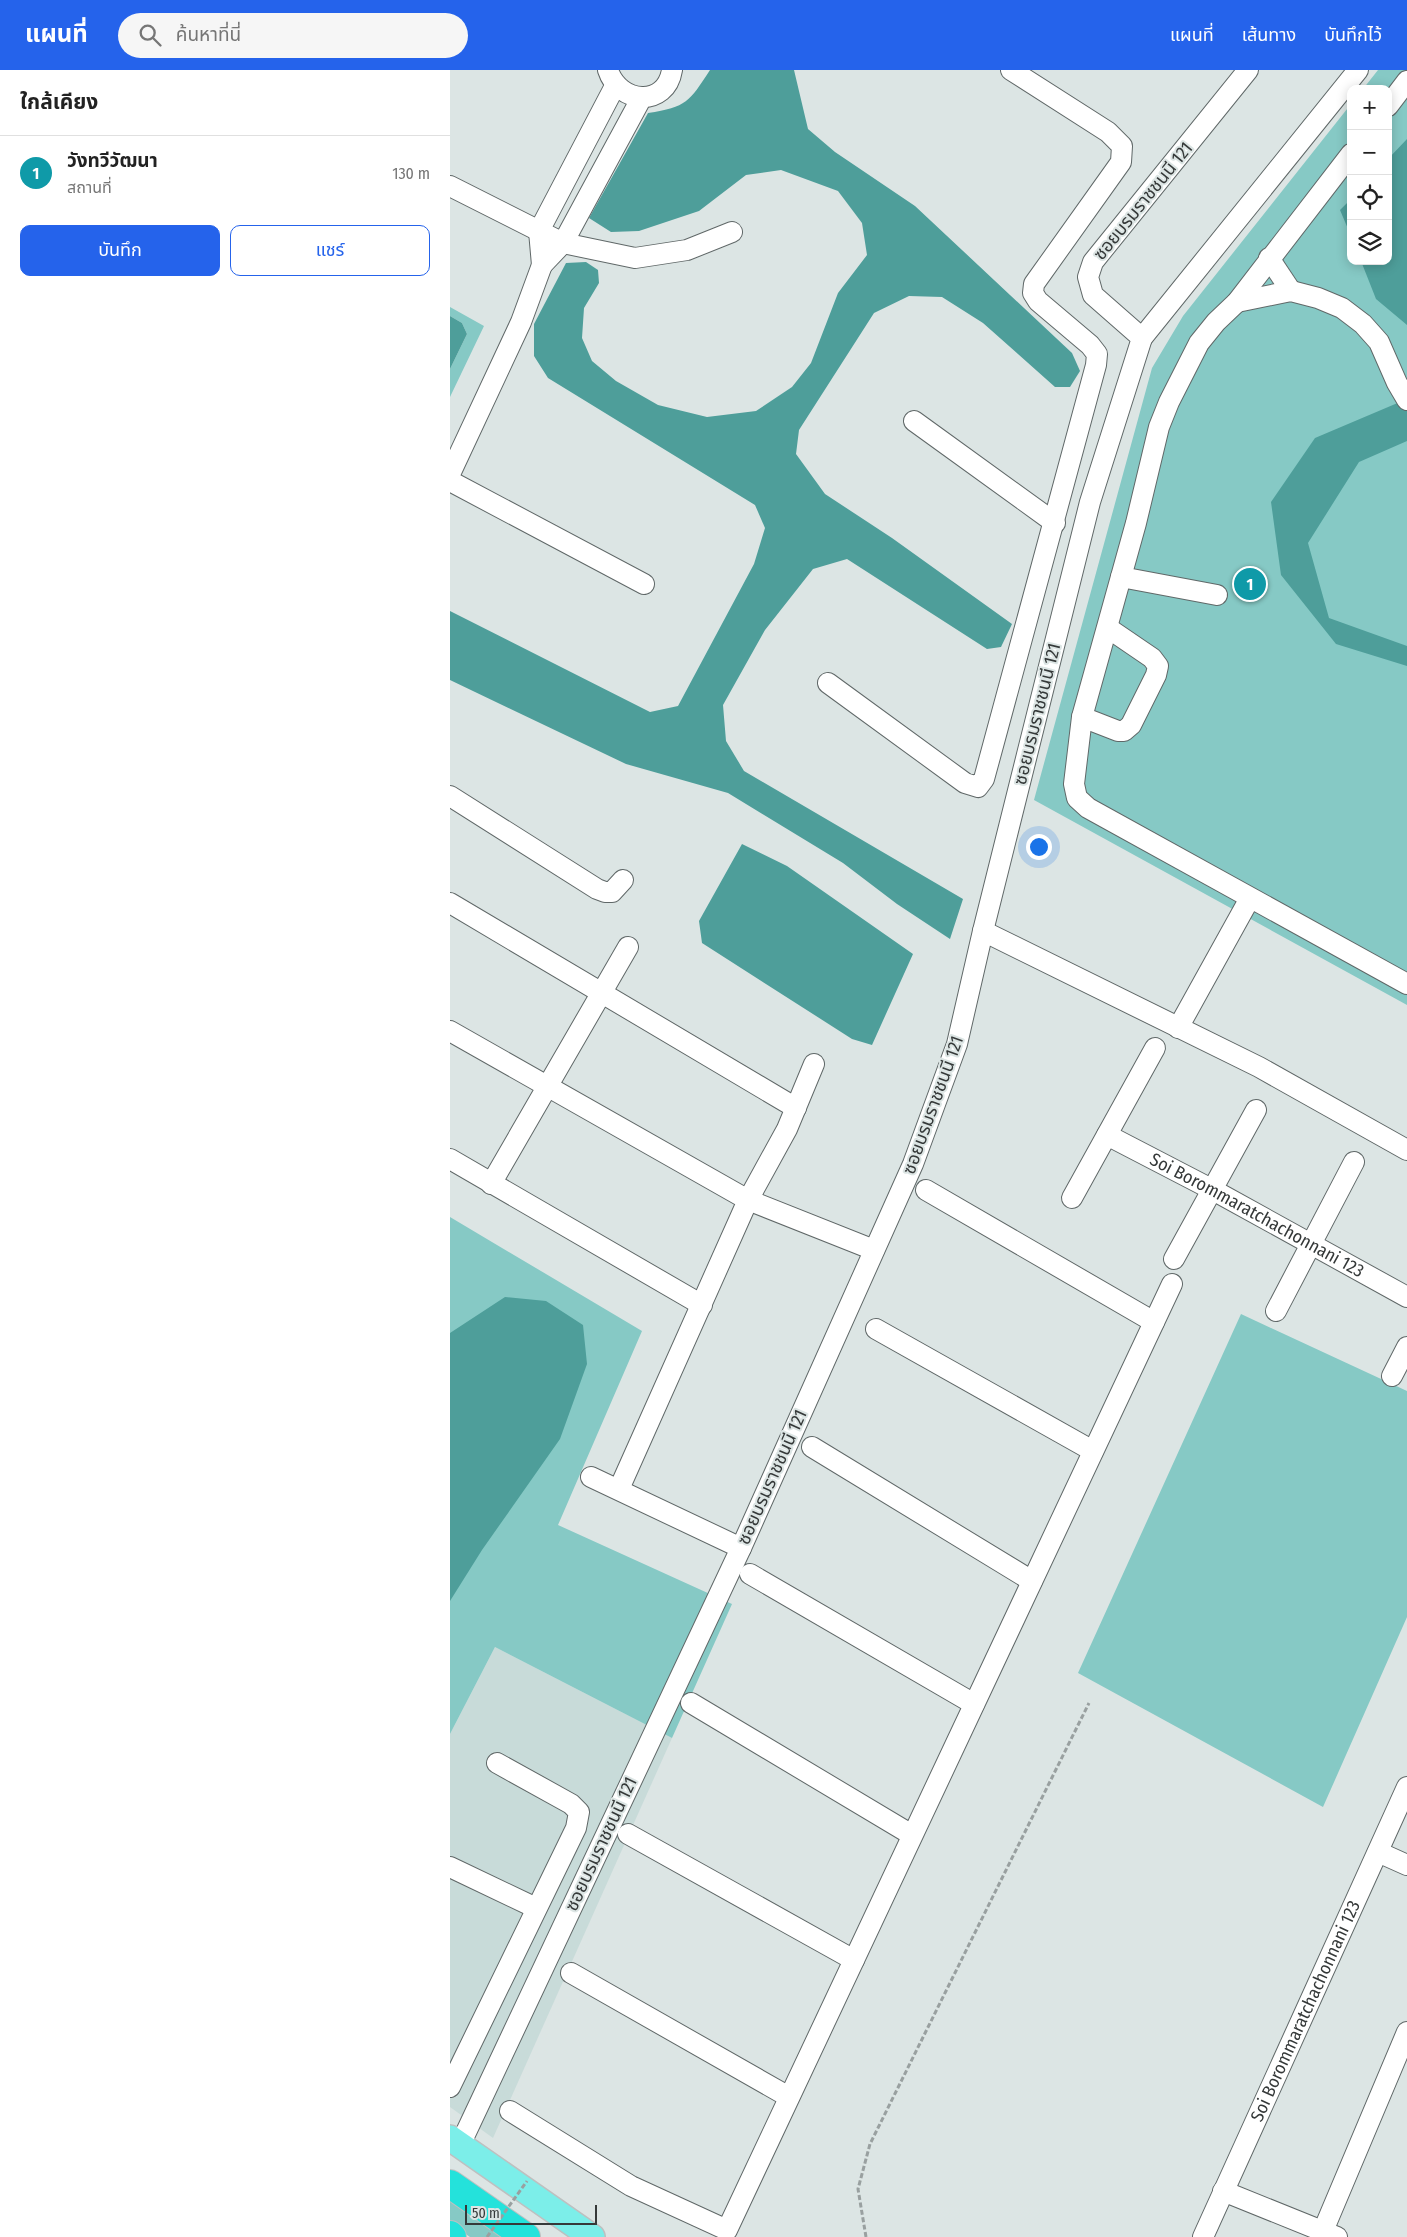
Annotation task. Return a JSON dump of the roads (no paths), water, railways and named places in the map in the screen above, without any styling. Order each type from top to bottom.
[{"type":"highway","points":[[450,2184],[526,2237]]},
{"type":"main road","points":[[455,2141],[592,2237]]},
{"type":"street","points":[[542,265],[539,231],[611,78],[623,92],[642,97],[660,90],[667,84],[672,70]]},
{"type":"street","points":[[828,684],[965,783],[978,787],[984,779],[1055,523],[1096,365],[1097,354],[1090,345],[1038,301],[1033,293],[1034,284],[1121,162],[1122,146],[1108,132],[1012,70]]},
{"type":"street","name":"ซอยบรมราชชนนี 121","points":[[455,2141],[741,1548],[912,1164],[957,1044],[983,931],[1090,502],[1142,338],[1093,295],[1088,278],[1094,262],[1248,70]]},
{"type":"street","points":[[1142,338],[1358,70]]},
{"type":"street","points":[[450,474],[521,322],[542,265],[563,244],[642,97]]},
{"type":"street","points":[[1347,159],[1237,302],[1216,322],[1199,343],[1168,402],[1108,628],[1082,717],[1074,784],[1077,798],[1088,808],[1407,984]]},
{"type":"street","points":[[450,186],[563,244],[635,258],[687,250],[732,232]]},
{"type":"street","points":[[1270,258],[1291,292]]},
{"type":"street","points":[[1237,302],[1291,292],[1318,298],[1342,308],[1363,324],[1380,342],[1402,391]]},
{"type":"street","points":[[914,421],[1055,523]]},
{"type":"street","points":[[450,481],[644,584]]},
{"type":"street","points":[[1121,577],[1217,595]]},
{"type":"street","points":[[1082,717],[1118,731],[1124,731],[1130,725],[1156,675],[1158,666],[1152,658],[1108,628]]},
{"type":"street","points":[[450,796],[597,889],[612,892],[623,880]]},
{"type":"street","points":[[1178,1028],[1250,898]]},
{"type":"street","points":[[450,903],[796,1108]]},
{"type":"street","points":[[983,931],[1259,1068],[1407,1150]]},
{"type":"street","points":[[491,1184],[628,947]]},
{"type":"street","points":[[450,1031],[748,1200],[874,1250]]},
{"type":"street","points":[[1072,1198],[1155,1048]]},
{"type":"street","points":[[619,1489],[748,1200],[787,1129],[814,1064]]},
{"type":"street","points":[[1174,1259],[1256,1110]]},
{"type":"street","name":"Soi Borommaratchachonnani 123","points":[[1107,1135],[1213,1190],[1407,1297]]},
{"type":"street","points":[[450,1159],[702,1305]]},
{"type":"street","points":[[1276,1311],[1354,1162]]},
{"type":"street","points":[[926,1190],[1154,1322]]},
{"type":"street","points":[[510,2111],[631,2186],[722,2235],[789,2098],[1172,1284]]},
{"type":"street","points":[[876,1328],[1093,1451]]},
{"type":"street","points":[[1392,1376],[1407,1347]]},
{"type":"street","points":[[812,1447],[1032,1581]]},
{"type":"street","points":[[592,1477],[741,1548]]},
{"type":"street","points":[[750,1574],[974,1704]]},
{"type":"street","points":[[690,1703],[912,1835]]},
{"type":"street","points":[[451,2080],[576,1828],[579,1812],[571,1804],[497,1763]]},
{"type":"street","name":"Soi Borommaratchachonnani 123","points":[[1203,2237],[1407,1787]]},
{"type":"street","points":[[628,1834],[854,1960]]},
{"type":"street","points":[[1378,1852],[1407,1865]]},
{"type":"street","points":[[450,1867],[536,1908]]},
{"type":"street","points":[[571,1972],[789,2098]]},
{"type":"street","points":[[1224,2191],[1330,2234],[1407,2032]]},
{"type":"place","name":"วังทวีวัฒนา","points":[[1250,584]]}]
